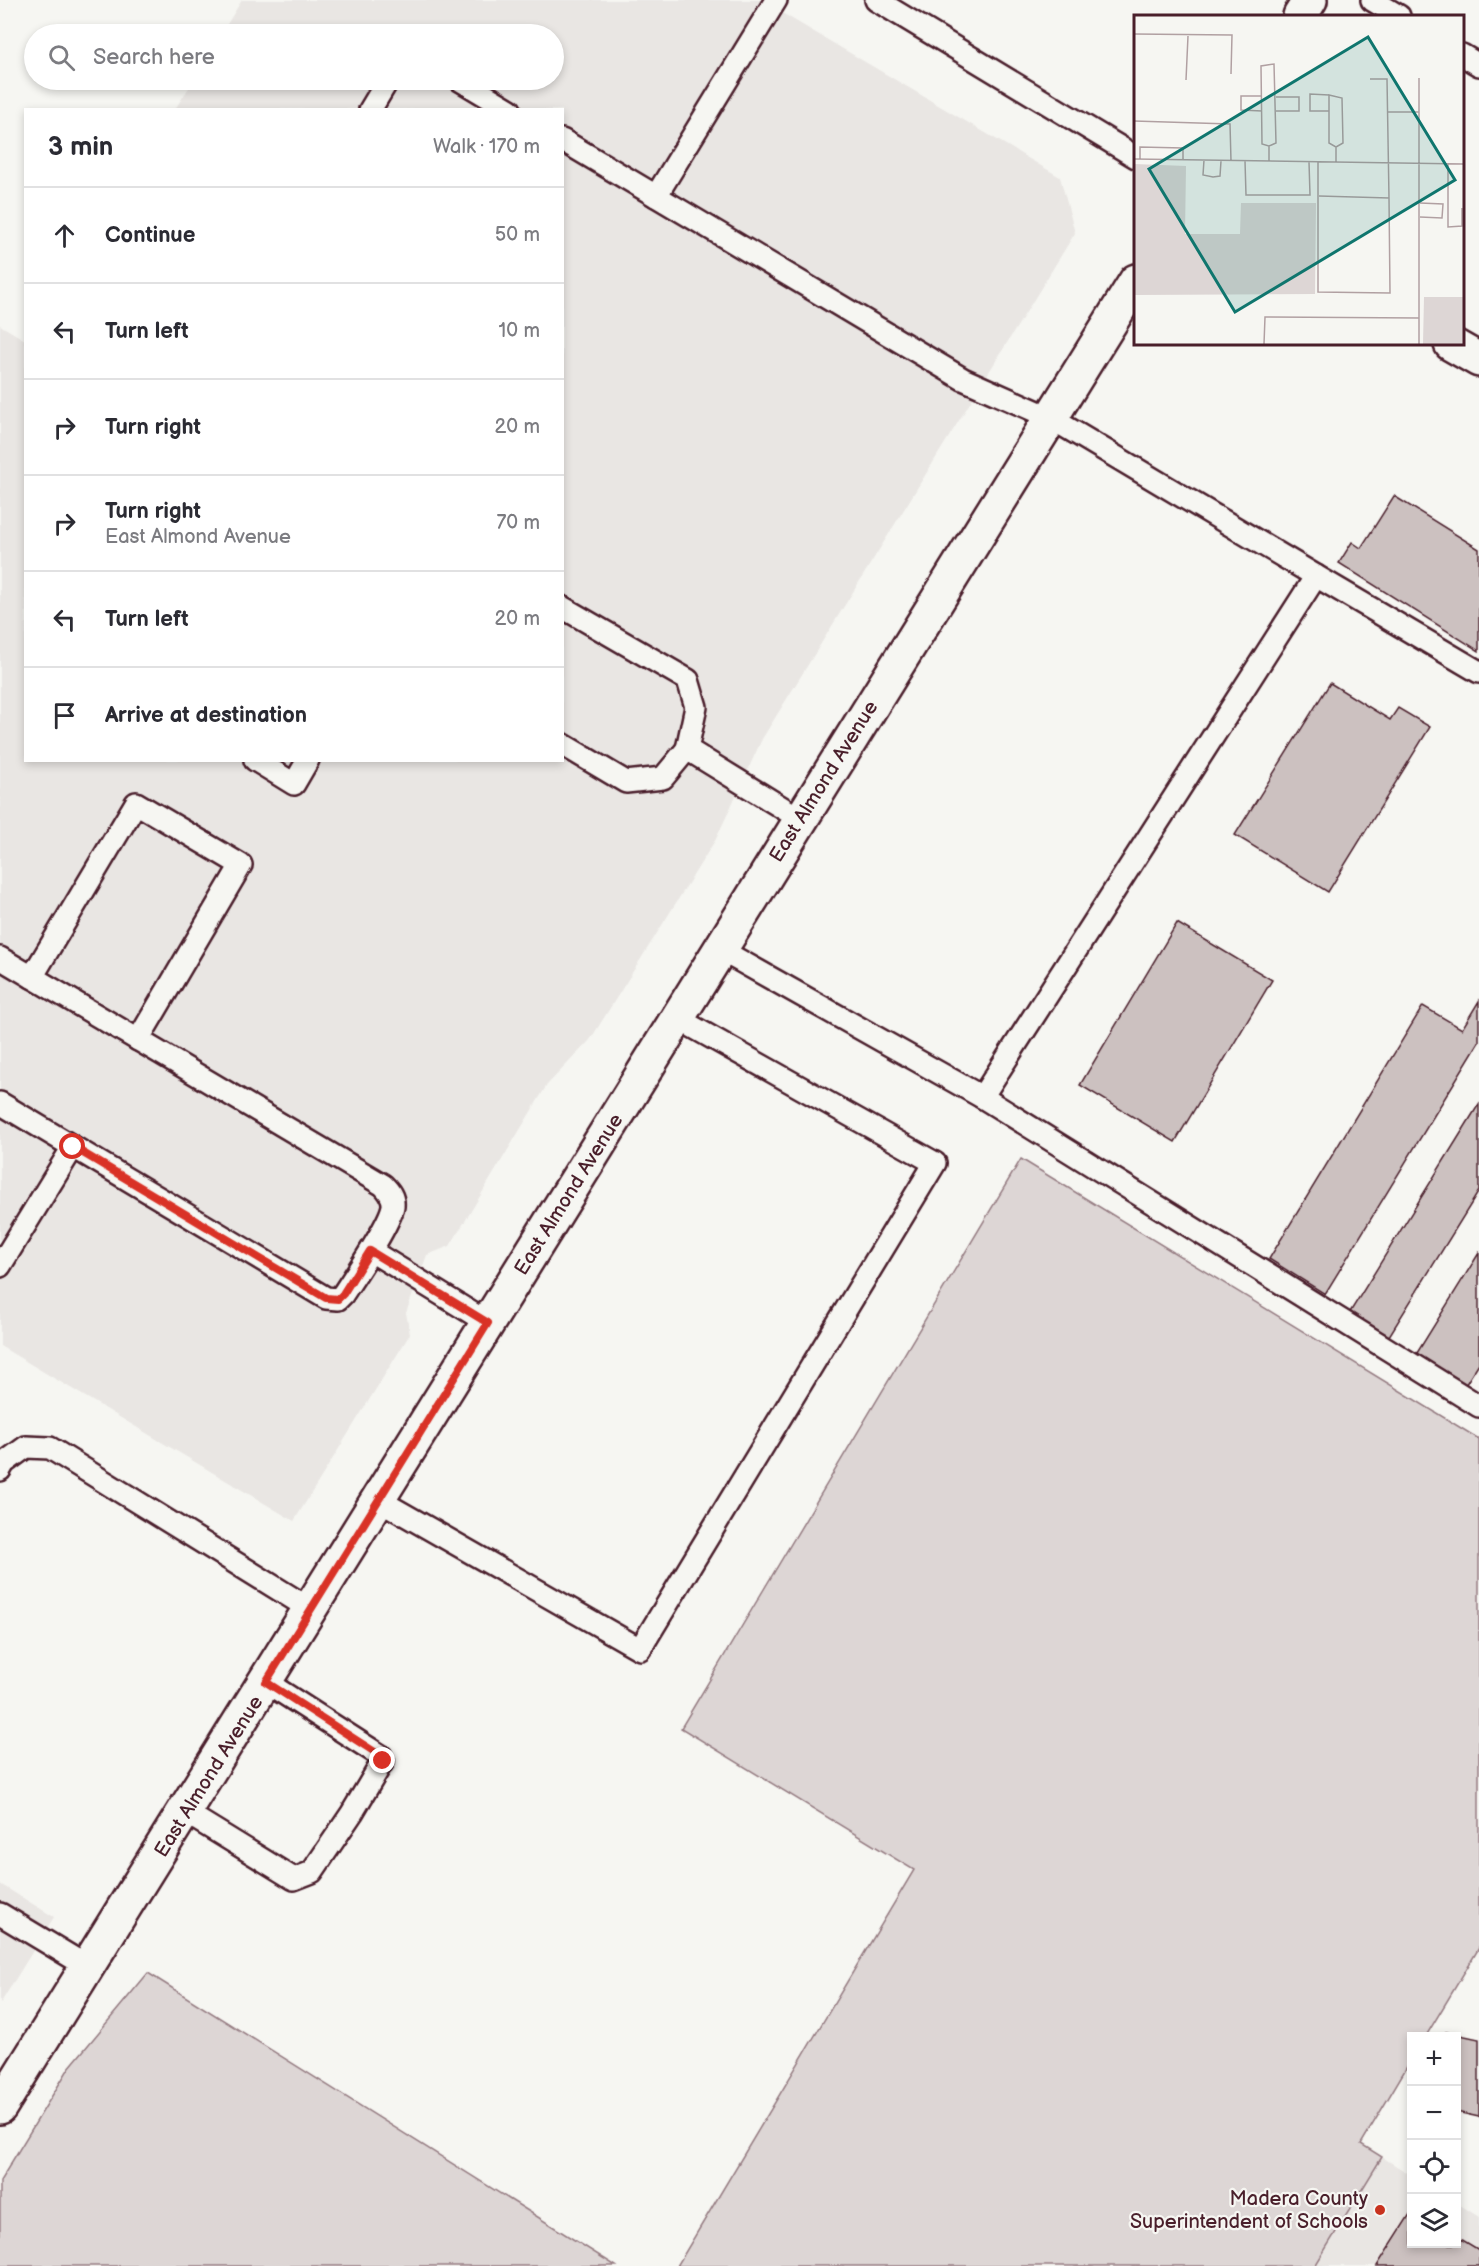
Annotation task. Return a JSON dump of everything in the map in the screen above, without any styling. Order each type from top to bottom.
[{"type":"main road","points":[[1301,15],[1310,0]]},
{"type":"main road","name":"East Almond Avenue","points":[[0,2107],[379,1500],[799,818],[1134,284]]},
{"type":"main road","points":[[1454,345],[1479,360]]},
{"type":"lane","points":[[656,196],[776,0]]},
{"type":"lane","points":[[876,0],[1134,156]]},
{"type":"lane","points":[[1372,0],[1397,15]]},
{"type":"lane","points":[[1464,56],[1479,65]]},
{"type":"lane","points":[[371,108],[382,90]]},
{"type":"lane","points":[[477,90],[507,108]]},
{"type":"lane","points":[[564,141],[963,379],[1049,417],[1479,672]]},
{"type":"lane","points":[[982,1097],[1316,576]]},
{"type":"lane","points":[[564,608],[688,680],[696,707],[687,749],[663,778],[627,782],[564,745]]},
{"type":"lane","points":[[687,749],[799,818]]},
{"type":"lane","points":[[258,762],[294,784],[307,762]]},
{"type":"lane","points":[[32,977],[136,803],[232,859],[241,865],[138,1040]]},
{"type":"lane","points":[[719,948],[982,1097],[1479,1406]]},
{"type":"lane","points":[[0,957],[383,1185],[391,1193],[393,1207],[370,1251],[343,1294],[338,1299],[326,1298],[0,1103]]},
{"type":"lane","points":[[379,1500],[640,1648],[935,1163],[677,1018]]},
{"type":"lane","points":[[0,1266],[73,1147]]},
{"type":"lane","points":[[370,1251],[488,1323]]},
{"type":"lane","points":[[0,1470],[4,1463],[26,1447],[50,1448],[310,1609]]},
{"type":"lane","points":[[185,1812],[294,1879],[312,1872],[352,1813],[383,1761],[381,1756],[266,1682]]},
{"type":"lane","points":[[0,1914],[88,1967]]},
{"type":"shaded area","points":[[242,0],[760,0],[1060,177],[1075,233],[762,739],[716,839],[590,1040],[547,1085],[450,1246],[427,1255],[406,1313],[410,1334],[294,1521],[0,1346],[0,325],[24,339],[24,762],[564,762],[564,108],[176,108],[187,90],[564,90],[564,24],[227,24]]},
{"type":"shaded area","points":[[1021,1159],[1479,1439],[1479,1948],[1428,2032],[1407,2032],[1407,2067],[1361,2144],[1382,2157],[1315,2266],[677,2266],[914,1870],[681,1728]]},
{"type":"shaded area","points":[[0,1884],[54,1917],[0,2004]]},
{"type":"shaded area","points":[[148,1973],[616,2266],[0,2266],[0,2181],[69,2068]]},
{"type":"shaded area","name":"Madera County Superintendent of Schools","points":[[1382,2157],[1407,2173],[1407,2248],[1461,2248],[1461,2206],[1479,2217],[1479,2266],[1315,2266]]},
{"type":"building","points":[[1394,496],[1479,549],[1479,651],[1339,563],[1352,542],[1361,548]]},
{"type":"building","points":[[1330,683],[1390,720],[1398,708],[1430,727],[1328,892],[1235,835]]},
{"type":"building","points":[[1177,923],[1272,980],[1175,1142],[1080,1085]]},
{"type":"building","points":[[1479,1001],[1479,1042],[1325,1294],[1269,1259],[1423,1006],[1462,1029]]},
{"type":"building","points":[[1479,1104],[1479,1191],[1386,1341],[1347,1317]]},
{"type":"building","points":[[1479,1253],[1479,1363],[1461,1392],[1412,1361]]},
{"type":"building","points":[[1461,2035],[1479,2039],[1479,2117],[1461,2113]]},
{"type":"building","points":[[1407,2219],[1407,2248],[1461,2248],[1461,2239],[1479,2250],[1479,2266],[1377,2266]]},
{"type":"place","name":"Madera County Superintendent of Schools","points":[[1380,2210]]},
{"type":"route","points":[[73,1147],[326,1298],[338,1299],[343,1294],[370,1251],[488,1323],[266,1682],[381,1756],[383,1761]]}]
